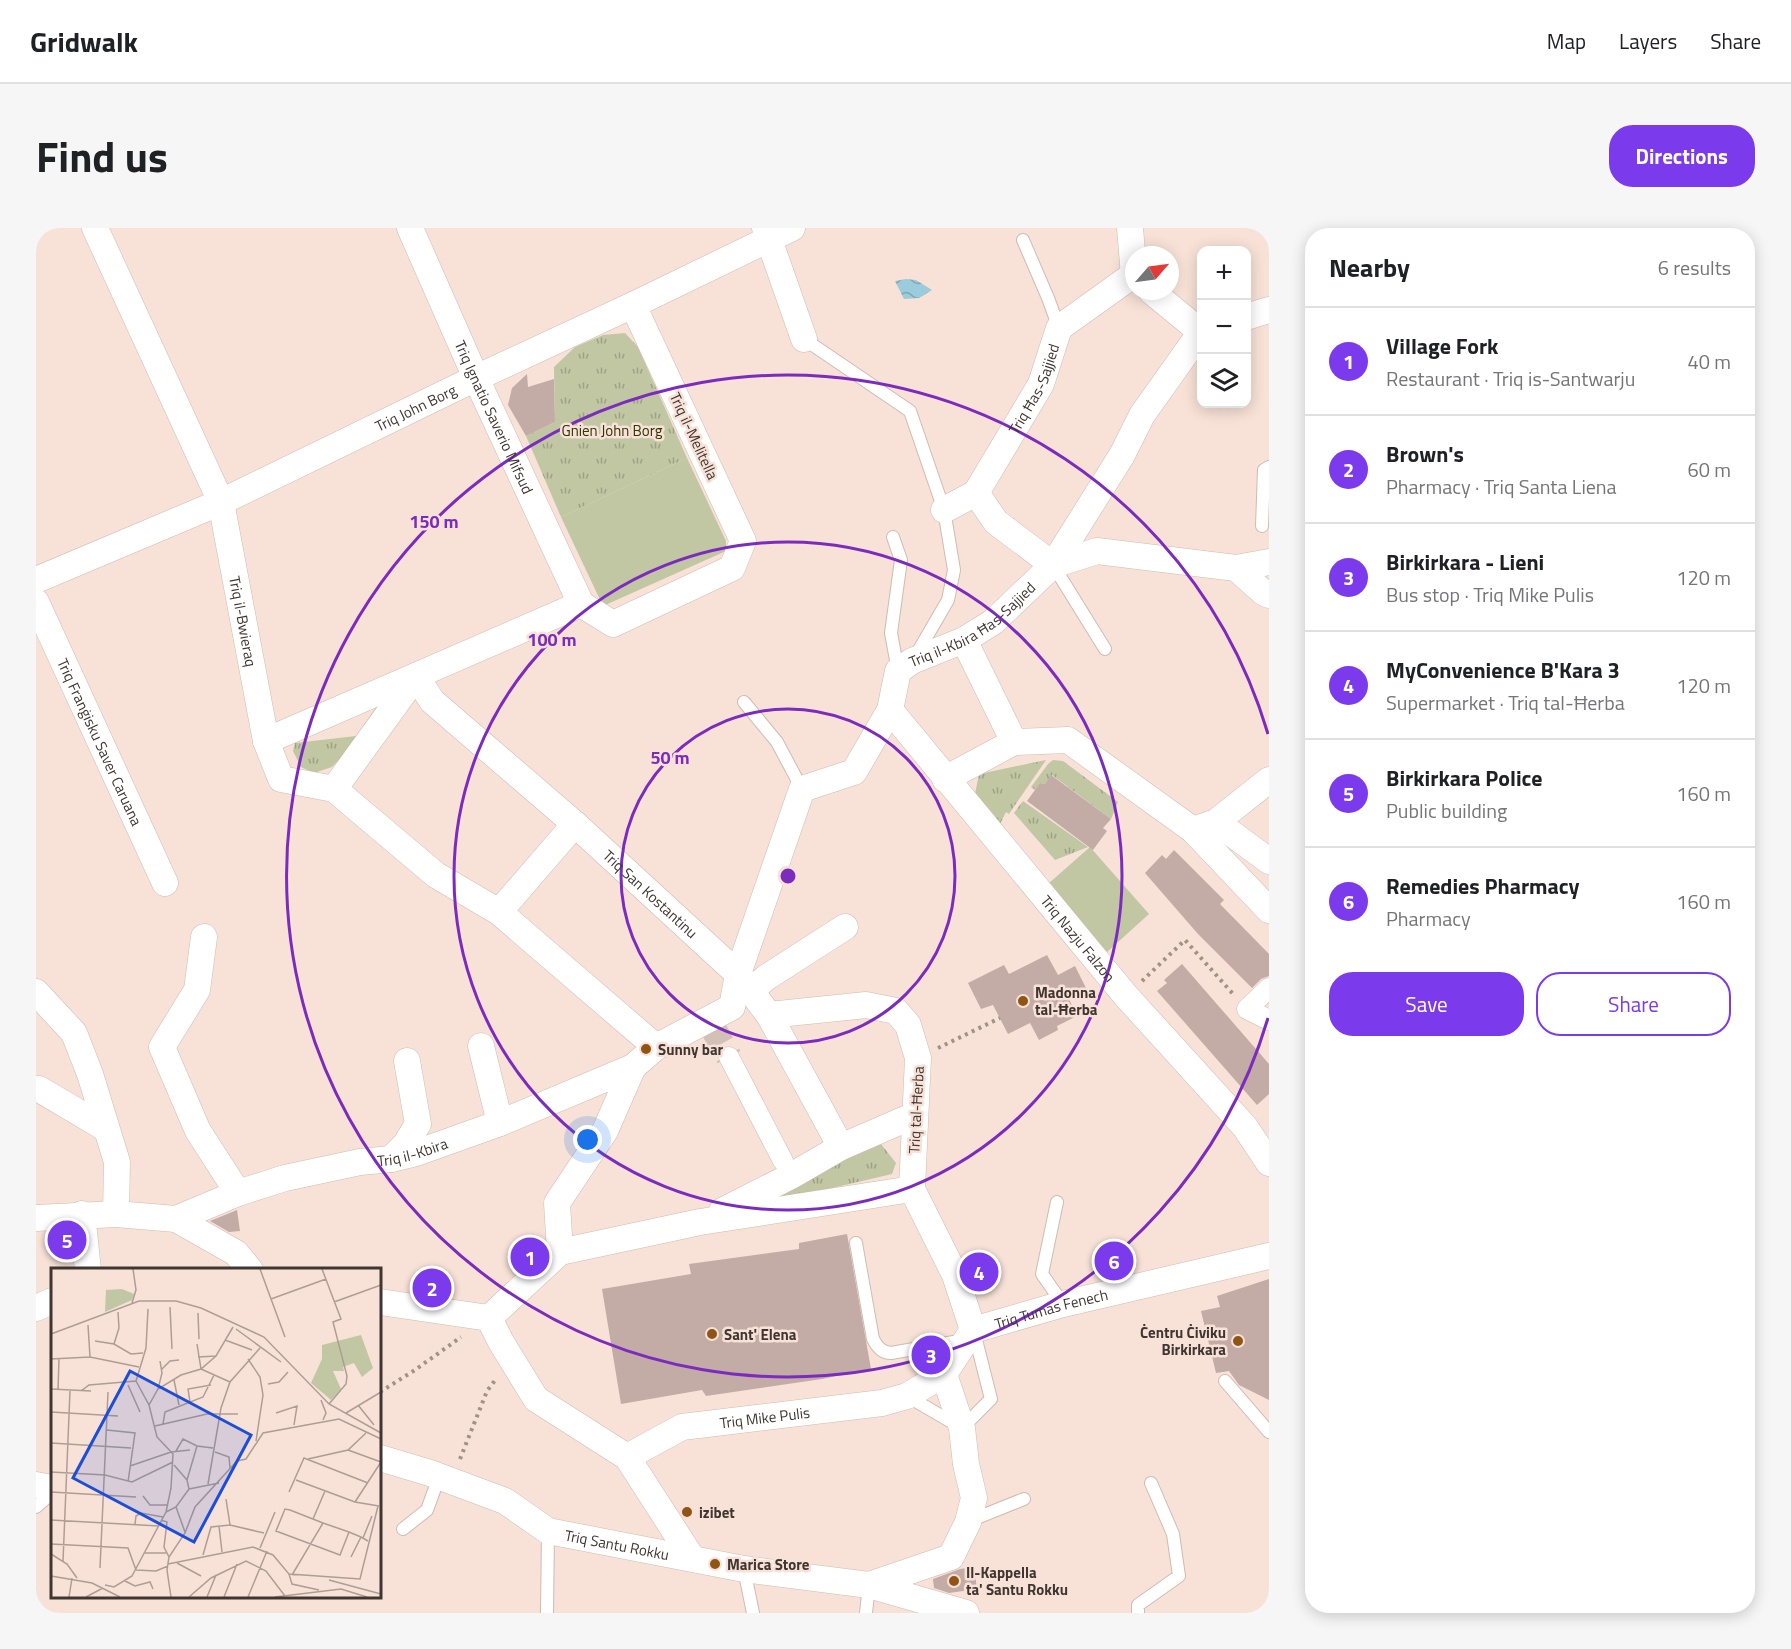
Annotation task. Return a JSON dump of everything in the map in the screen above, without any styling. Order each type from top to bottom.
[{"type":"street","name":"Triq il-Bwieraq","points":[[95,228],[221,502],[266,741],[280,779],[334,789],[436,874],[499,912],[656,1047]]},
{"type":"street","name":"Triq Ignatio Saverio Mifsud","points":[[410,228],[476,378],[581,604]]},
{"type":"street","points":[[1130,228],[1133,246]]},
{"type":"street","name":"Triq John Borg","points":[[36,580],[221,502],[476,378],[633,305],[776,231]]},
{"type":"street","points":[[776,231],[804,339]]},
{"type":"street","name":"Triq Ħas-Sajjied","points":[[976,493],[1041,384],[1059,328],[1125,288]]},
{"type":"street","points":[[1163,300],[1197,329]]},
{"type":"street","name":"Triq il-Melitella","points":[[581,604],[613,624],[732,568],[742,541],[633,305]]},
{"type":"street","points":[[1251,315],[1269,310]]},
{"type":"street","name":"Triq il-Kbira Ħas-Sajjied","points":[[802,789],[854,772],[890,710],[905,666],[964,640],[993,622],[1053,565],[1122,455],[1142,415],[1197,338]]},
{"type":"street","points":[[944,510],[976,493],[996,522],[1053,565],[1097,551],[1236,568],[1269,562]]},
{"type":"street","points":[[1236,568],[1269,595]]},
{"type":"street","name":"Triq Franġisku Saver Caruana","points":[[36,602],[165,883]]},
{"type":"street","points":[[266,741],[581,604]]},
{"type":"street","points":[[964,640],[1014,742]]},
{"type":"street","points":[[334,789],[416,676]]},
{"type":"street","name":"Triq San Kostantinu","points":[[416,676],[432,701],[575,824],[744,982],[769,1015],[842,1147]]},
{"type":"street","name":"Triq Nazju Falzon","points":[[890,710],[1126,996],[1245,1127],[1269,1163]]},
{"type":"street","points":[[945,779],[1014,742],[1068,740],[1204,826],[1269,861]]},
{"type":"street","points":[[1204,826],[1269,780]]},
{"type":"street","points":[[802,789],[744,982],[767,977],[845,927]]},
{"type":"street","points":[[499,912],[575,824]]},
{"type":"street","points":[[1204,826],[1269,910]]},
{"type":"street","points":[[204,937],[197,990],[162,1047],[198,1131],[238,1193]]},
{"type":"street","name":"Triq il-Kbira","points":[[36,1218],[116,1214],[176,1219],[238,1193],[285,1178],[416,1153],[500,1123],[633,1067],[656,1047],[732,1007],[744,982]]},
{"type":"street","points":[[1269,988],[1247,1009],[1269,1020]]},
{"type":"street","points":[[36,992],[74,1034],[90,1074],[117,1162],[116,1214]]},
{"type":"street","name":"Triq tal-Ħerba","points":[[769,1015],[866,1005],[896,1011],[908,1025],[918,1058],[912,1188],[955,1275],[970,1335]]},
{"type":"street","points":[[482,1046],[500,1123]]},
{"type":"street","points":[[729,1057],[783,1161]]},
{"type":"street","points":[[391,1159],[405,1145],[418,1124],[407,1061]]},
{"type":"street","points":[[560,1252],[558,1203],[605,1131],[633,1067]]},
{"type":"street","points":[[39,1089],[105,1128]]},
{"type":"street","points":[[700,1222],[791,1176],[842,1147],[915,1115]]},
{"type":"street","points":[[489,1318],[560,1252],[700,1222],[912,1188]]},
{"type":"street","points":[[82,1214],[88,1268]]},
{"type":"street","points":[[176,1219],[236,1253],[249,1268]]},
{"type":"street","name":"Triq Tumas Fenech","points":[[970,1335],[1063,1304],[1269,1256]]},
{"type":"street","points":[[36,1308],[51,1301]]},
{"type":"street","points":[[381,1302],[489,1318]]},
{"type":"street","points":[[489,1318],[510,1359],[536,1400],[627,1457],[692,1558]]},
{"type":"street","name":"Triq Mike Pulis","points":[[627,1457],[682,1426],[882,1403],[907,1396],[944,1374],[970,1335]]},
{"type":"street","points":[[869,1585],[951,1557],[968,1522],[975,1498],[966,1464],[962,1428],[944,1374]]},
{"type":"street","name":"Triq Santu Rokku","points":[[381,1458],[506,1500],[548,1532],[744,1569],[869,1585],[966,1613]]},
{"type":"street","points":[[36,1485],[51,1488]]},
{"type":"lane","points":[[1023,240],[1059,328]]},
{"type":"lane","points":[[804,339],[910,411],[944,510],[954,570],[948,600],[905,666]]},
{"type":"lane","points":[[1262,526],[1264,470],[1269,467]]},
{"type":"lane","points":[[893,537],[901,560],[891,633],[905,666]]},
{"type":"lane","points":[[1053,565],[1105,648]]},
{"type":"lane","points":[[744,702],[777,742],[802,789]]},
{"type":"lane","points":[[1057,1202],[1042,1274],[1063,1304]]},
{"type":"lane","points":[[856,1243],[873,1340],[877,1347],[886,1353],[891,1353],[970,1335],[991,1399],[962,1428],[907,1396]]},
{"type":"lane","points":[[1225,1381],[1269,1432]]},
{"type":"lane","points":[[403,1529],[427,1510],[445,1479]]},
{"type":"lane","points":[[1138,1613],[1138,1605],[1179,1576],[1173,1534],[1151,1483]]},
{"type":"lane","points":[[36,1508],[51,1494]]},
{"type":"lane","points":[[968,1522],[1024,1499]]},
{"type":"lane","points":[[547,1613],[548,1532]]},
{"type":"lane","points":[[744,1569],[753,1613]]},
{"type":"lane","points":[[866,1613],[869,1585]]},
{"type":"path","points":[[1126,996],[1185,940],[1247,1009]]},
{"type":"path","points":[[918,1058],[1000,1018]]},
{"type":"path","points":[[381,1391],[489,1318]]},
{"type":"path","points":[[445,1479],[487,1391],[510,1359]]},
{"type":"green space","name":"Gnien John Borg","points":[[625,333],[638,347],[687,458],[561,517],[526,436],[555,422],[554,367],[575,347],[603,335]]},
{"type":"green space","points":[[687,458],[726,541],[726,551],[603,606],[561,517]]},
{"type":"green space","points":[[377,706],[384,713],[332,767],[314,773],[301,767],[293,751],[295,743],[356,736]]},
{"type":"green space","points":[[1046,760],[1009,814],[1006,812],[1000,824],[975,794],[979,774]]},
{"type":"green space","points":[[1053,760],[1063,761],[1118,802],[1111,819],[1052,775],[1045,784],[1040,783],[1035,790],[1031,787]]},
{"type":"green space","points":[[1023,801],[1088,847],[1055,860],[1014,813]]},
{"type":"green space","points":[[1090,847],[1149,914],[1107,952],[1048,884]]},
{"type":"green space","points":[[881,1144],[896,1163],[892,1174],[768,1203],[826,1163]]},
{"type":"water","points":[[916,280],[932,290],[919,298],[904,299],[895,281]]},
{"type":"building","points":[[527,374],[528,387],[554,379],[555,422],[526,436],[508,405],[512,388]]},
{"type":"building","points":[[1051,775],[1111,819],[1103,828],[1107,831],[1093,850],[1027,801],[1040,783],[1045,784]]},
{"type":"building","points":[[1174,850],[1224,900],[1220,904],[1269,954],[1269,976],[1261,979],[1252,988],[1198,934],[1145,873],[1162,855],[1166,859]]},
{"type":"building","name":"Madonna tal-Ħerba","points":[[1047,955],[1058,975],[1075,966],[1086,988],[1068,997],[1077,1016],[1057,1026],[1058,1030],[1039,1040],[1030,1023],[1008,1034],[993,1005],[981,1009],[968,983],[1004,965],[1009,974]]},
{"type":"building","points":[[1182,964],[1269,1064],[1269,1094],[1257,1105],[1157,991],[1167,983],[1164,980]]},
{"type":"building","points":[[237,1210],[240,1231],[229,1232],[210,1221]]},
{"type":"building","name":"Sant' Elena","points":[[847,1234],[871,1369],[822,1379],[706,1396],[702,1390],[621,1404],[602,1289],[691,1274],[689,1264],[799,1249],[799,1243]]},
{"type":"building","name":"Ċentru Ċiviku Birkirkara","points":[[1269,1279],[1269,1400],[1239,1385],[1229,1371],[1216,1373],[1201,1311],[1220,1307],[1217,1296]]},
{"type":"building","name":"Il-Kappella ta' Santu Rokku","points":[[974,1567],[977,1589],[949,1593],[934,1588],[933,1579],[960,1569]]},
{"type":"tunnel","points":[[709,1021],[729,1057]]},
{"type":"place","name":"Madonna tal-Ħerba","points":[[1023,1001]]},
{"type":"place","name":"Sunny bar","points":[[646,1049]]},
{"type":"place","name":"Birkirkara Police","points":[[67,1240]]},
{"type":"place","name":"Village Fork","points":[[530,1257]]},
{"type":"place","name":"Remedies Pharmacy","points":[[1114,1261]]},
{"type":"place","name":"MyConvenience B'Kara 3","points":[[979,1272]]},
{"type":"place","name":"Brown's","points":[[432,1288]]},
{"type":"place","name":"Sant' Elena","points":[[712,1334]]},
{"type":"place","name":"Ċentru Ċiviku Birkirkara","points":[[1238,1341]]},
{"type":"place","name":"Birkirkara - Lieni","points":[[931,1355]]},
{"type":"place","name":"izibet","points":[[687,1512]]},
{"type":"place","name":"Marica Store","points":[[715,1564]]},
{"type":"place","name":"Il-Kappella ta' Santu Rokku","points":[[954,1581]]}]
